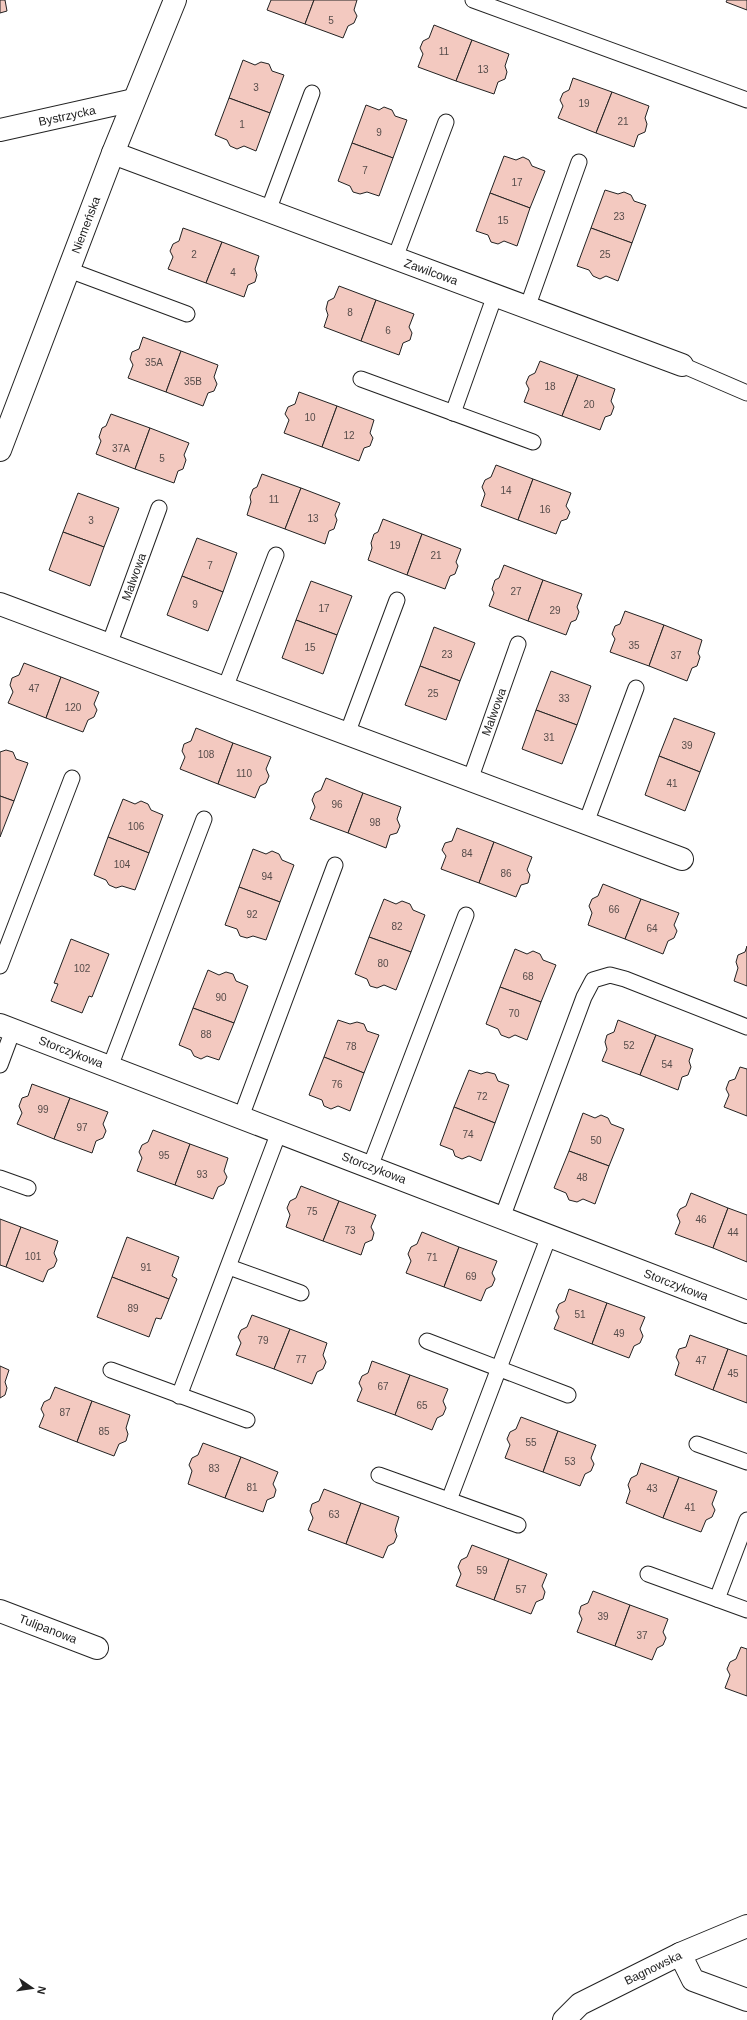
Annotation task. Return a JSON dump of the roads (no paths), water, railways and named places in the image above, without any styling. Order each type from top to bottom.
[{"type":"street","name":"Niemeńska","points":[[0,450],[113,153],[175,0]]},
{"type":"street","name":"Bystrzycka","points":[[0,130],[134,100]]},
{"type":"street","name":"Zawilcowa","points":[[113,153],[682,365]]},
{"type":"street","points":[[0,604],[682,859]]},
{"type":"street","name":"Storczykowa","points":[[7,1027],[747,1312]]},
{"type":"street","name":"Tulipanowa","points":[[0,1611],[97,1648]]},
{"type":"street","name":"Bagnowska","points":[[564,2020],[580,2004],[680,1954],[747,1926]]},
{"type":"street","points":[[680,1954],[693,1980],[747,2000]]},
{"type":"lane","points":[[473,0],[747,100]]},
{"type":"lane","points":[[268,211],[312,93]]},
{"type":"lane","points":[[395,258],[446,122]]},
{"type":"lane","points":[[527,308],[579,162]]},
{"type":"lane","points":[[69,270],[187,314]]},
{"type":"lane","points":[[453,413],[495,296]]},
{"type":"lane","name":"Zawilcowa","points":[[682,365],[747,393]]},
{"type":"lane","points":[[362,379],[533,442]]},
{"type":"lane","name":"Malwowa","points":[[110,645],[159,508]]},
{"type":"lane","points":[[225,688],[276,556]]},
{"type":"lane","points":[[347,734],[397,600]]},
{"type":"lane","name":"Malwowa","points":[[470,780],[518,644]]},
{"type":"lane","points":[[586,823],[636,688]]},
{"type":"lane","points":[[0,966],[72,778]]},
{"type":"lane","points":[[110,1067],[204,819]]},
{"type":"lane","points":[[241,1117],[335,865]]},
{"type":"lane","points":[[370,1167],[466,915]]},
{"type":"lane","points":[[502,1218],[584,997],[593,980],[610,975],[625,979],[747,1027]]},
{"type":"lane","points":[[0,1065],[7,1027]]},
{"type":"lane","points":[[179,1396],[280,1132]]},
{"type":"lane","points":[[0,1178],[28,1188]]},
{"type":"lane","points":[[448,1500],[549,1236]]},
{"type":"lane","points":[[229,1267],[301,1293]]},
{"type":"lane","points":[[427,1341],[568,1395]]},
{"type":"lane","points":[[111,1370],[247,1420]]},
{"type":"lane","points":[[697,1444],[747,1462]]},
{"type":"lane","points":[[379,1475],[518,1524]]},
{"type":"lane","points":[[717,1599],[747,1520]]},
{"type":"lane","points":[[648,1574],[747,1610]]}]
